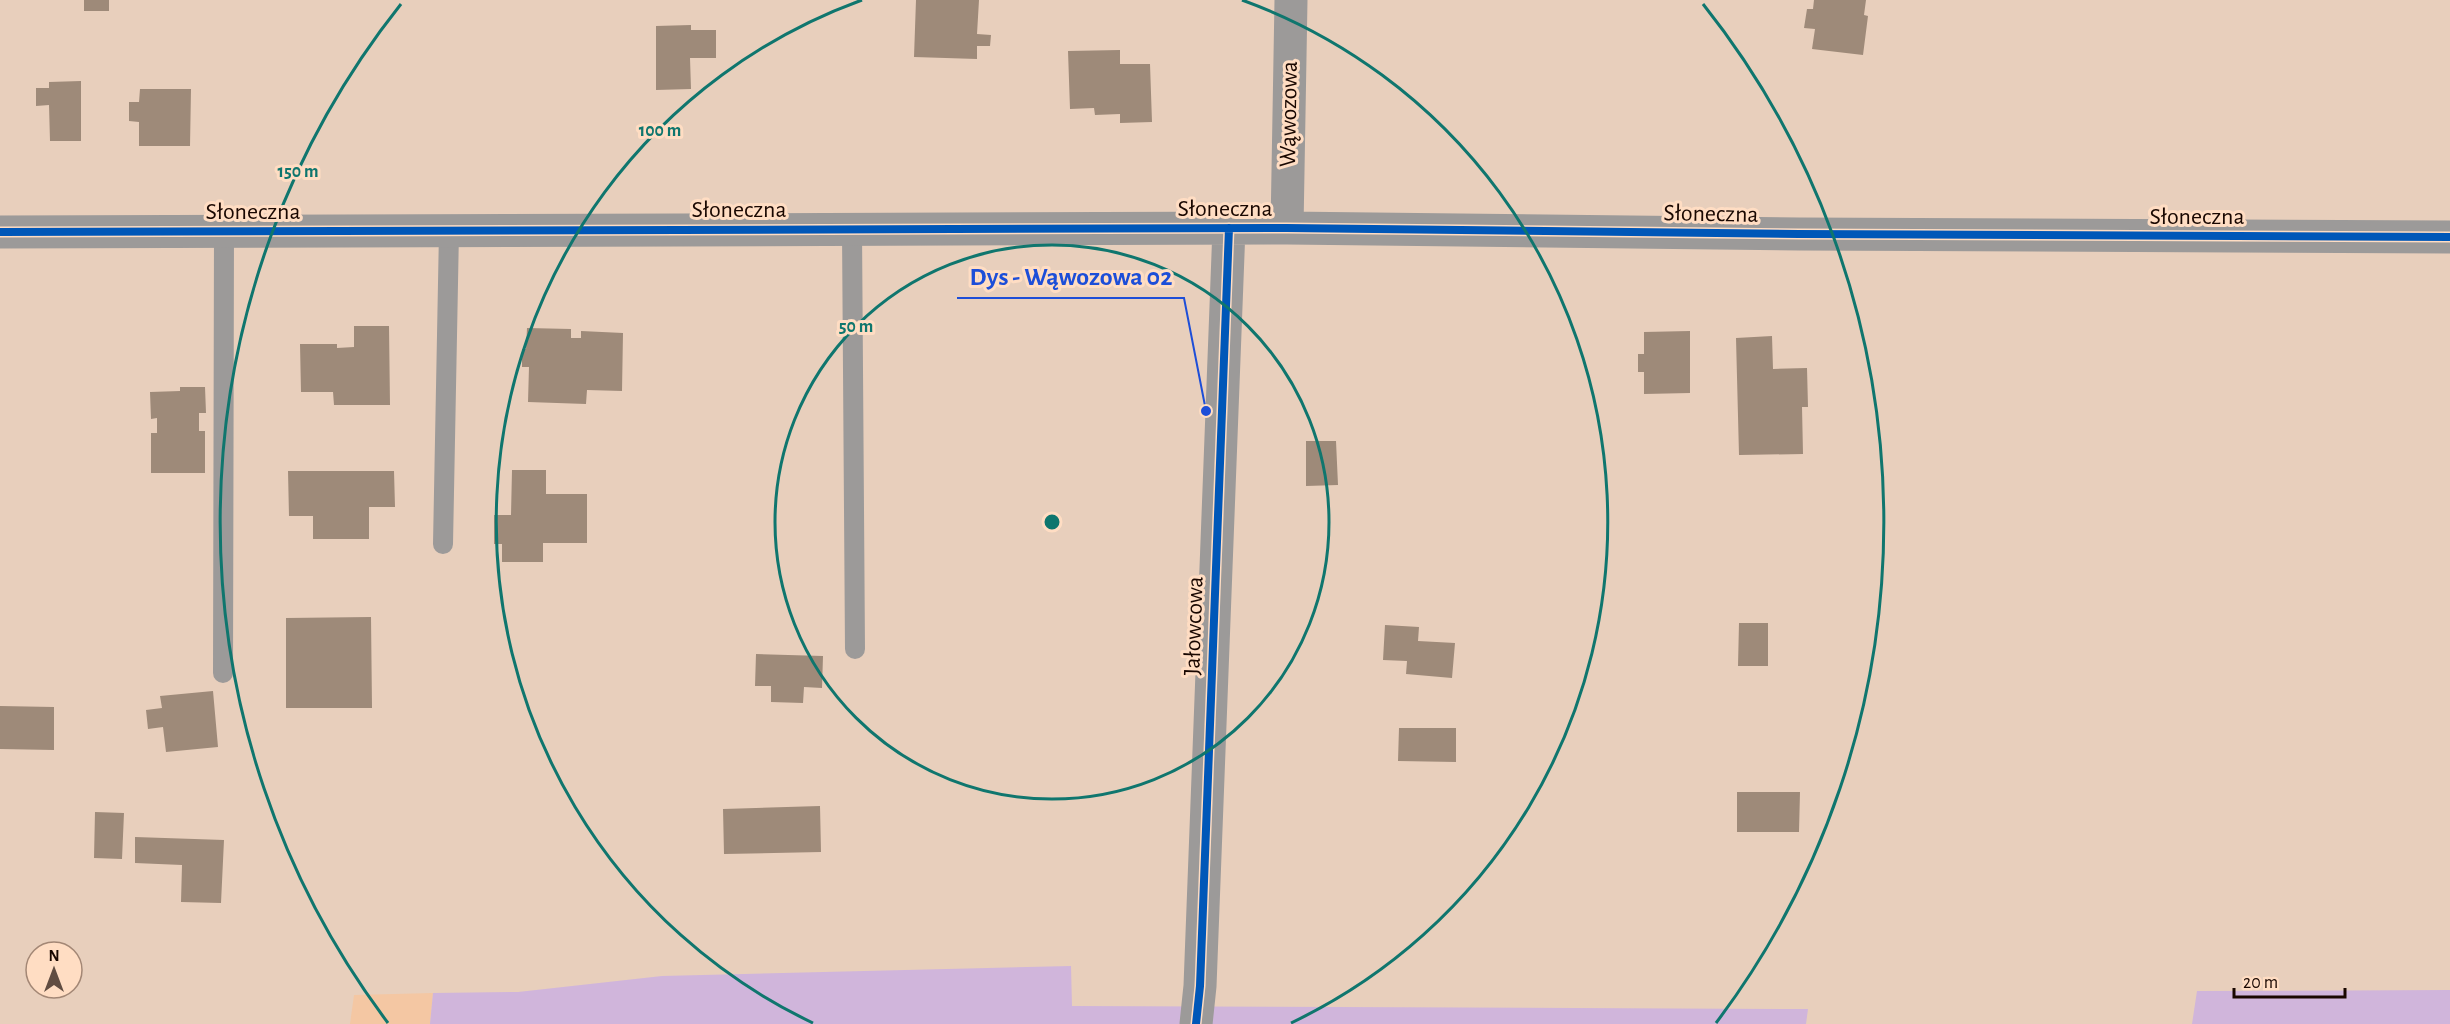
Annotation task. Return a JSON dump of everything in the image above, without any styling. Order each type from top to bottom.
[{"type":"street","name":"Wąwozowa","points":[[1287,228],[1291,0]]},
{"type":"street","name":"Jałowcowa","points":[[1196,1024],[1200,986],[1229,228]]},
{"type":"street","name":"Słoneczna","points":[[0,232],[1287,228],[1799,234],[2450,237]]},
{"type":"lane","points":[[852,230],[855,648]]},
{"type":"lane","points":[[223,673],[224,231]]},
{"type":"lane","points":[[443,544],[449,231]]},
{"type":"shaded area","points":[[1071,966],[1072,1006],[1808,1009],[1806,1024],[430,1024],[433,993],[518,992],[662,976]]},
{"type":"shaded area","points":[[2450,990],[2450,1024],[2192,1024],[2197,991]]},
{"type":"shaded area","points":[[433,993],[430,1024],[350,1024],[354,995]]},
{"type":"building","points":[[84,0],[109,0],[109,11],[84,11]]},
{"type":"building","points":[[916,0],[979,0],[977,34],[991,35],[990,46],[977,46],[977,59],[914,57]]},
{"type":"building","points":[[1814,0],[1866,0],[1864,15],[1868,16],[1863,55],[1812,49],[1815,29],[1804,28],[1807,9],[1813,9]]},
{"type":"building","points":[[691,25],[691,30],[716,30],[716,58],[690,58],[691,89],[656,90],[656,26]]},
{"type":"building","points":[[1120,50],[1120,64],[1150,64],[1152,122],[1120,123],[1120,114],[1095,115],[1094,108],[1070,109],[1068,51]]},
{"type":"building","points":[[81,81],[81,141],[50,141],[49,105],[36,106],[36,88],[49,88],[49,82]]},
{"type":"building","points":[[140,89],[191,89],[190,146],[139,146],[139,122],[129,121],[129,102],[139,102]]},
{"type":"building","points":[[354,326],[389,326],[390,405],[334,405],[333,392],[301,392],[300,344],[337,344],[337,348],[354,347]]},
{"type":"building","points":[[527,328],[571,329],[571,338],[581,338],[581,331],[623,333],[622,391],[587,390],[586,404],[528,402],[529,367],[522,367],[522,349],[526,349]]},
{"type":"building","points":[[1690,331],[1690,393],[1644,394],[1644,372],[1638,372],[1638,354],[1644,354],[1644,332]]},
{"type":"building","points":[[1772,336],[1773,369],[1807,368],[1808,407],[1802,407],[1803,454],[1739,455],[1736,338]]},
{"type":"building","points":[[180,387],[205,387],[206,413],[199,413],[199,431],[205,431],[205,473],[151,473],[151,433],[157,433],[157,418],[151,419],[150,392],[180,391]]},
{"type":"building","points":[[1306,441],[1336,441],[1338,485],[1306,486]]},
{"type":"building","points":[[512,470],[546,470],[546,494],[587,494],[587,543],[543,543],[543,562],[502,562],[502,544],[494,544],[494,515],[511,515]]},
{"type":"building","points":[[288,471],[394,471],[395,507],[369,507],[369,539],[313,539],[313,516],[289,516]]},
{"type":"building","points":[[371,617],[372,708],[286,708],[286,618]]},
{"type":"building","points":[[1739,623],[1768,623],[1768,666],[1738,666]]},
{"type":"building","points":[[1385,625],[1419,627],[1418,641],[1455,643],[1452,678],[1406,674],[1407,661],[1383,660]]},
{"type":"building","points":[[756,654],[823,656],[822,688],[804,687],[803,703],[771,702],[771,686],[755,686]]},
{"type":"building","points":[[213,691],[218,747],[166,752],[163,727],[148,729],[146,710],[162,708],[160,696]]},
{"type":"building","points":[[0,706],[54,707],[54,750],[0,749]]},
{"type":"building","points":[[1399,728],[1456,728],[1456,762],[1398,761]]},
{"type":"building","points":[[1737,792],[1800,792],[1799,832],[1737,832]]},
{"type":"building","points":[[820,806],[821,852],[724,854],[723,809]]},
{"type":"building","points":[[95,812],[124,813],[122,859],[94,858]]},
{"type":"building","points":[[135,837],[224,840],[221,903],[181,902],[182,865],[135,863]]},
{"type":"cycle path","points":[[1196,1024],[1200,986],[1229,228]]},
{"type":"cycle path","points":[[0,232],[1287,228],[1799,234],[2450,237]]},
{"type":"place","name":"Dys - Wąwozowa 02","points":[[1206,411]]}]
